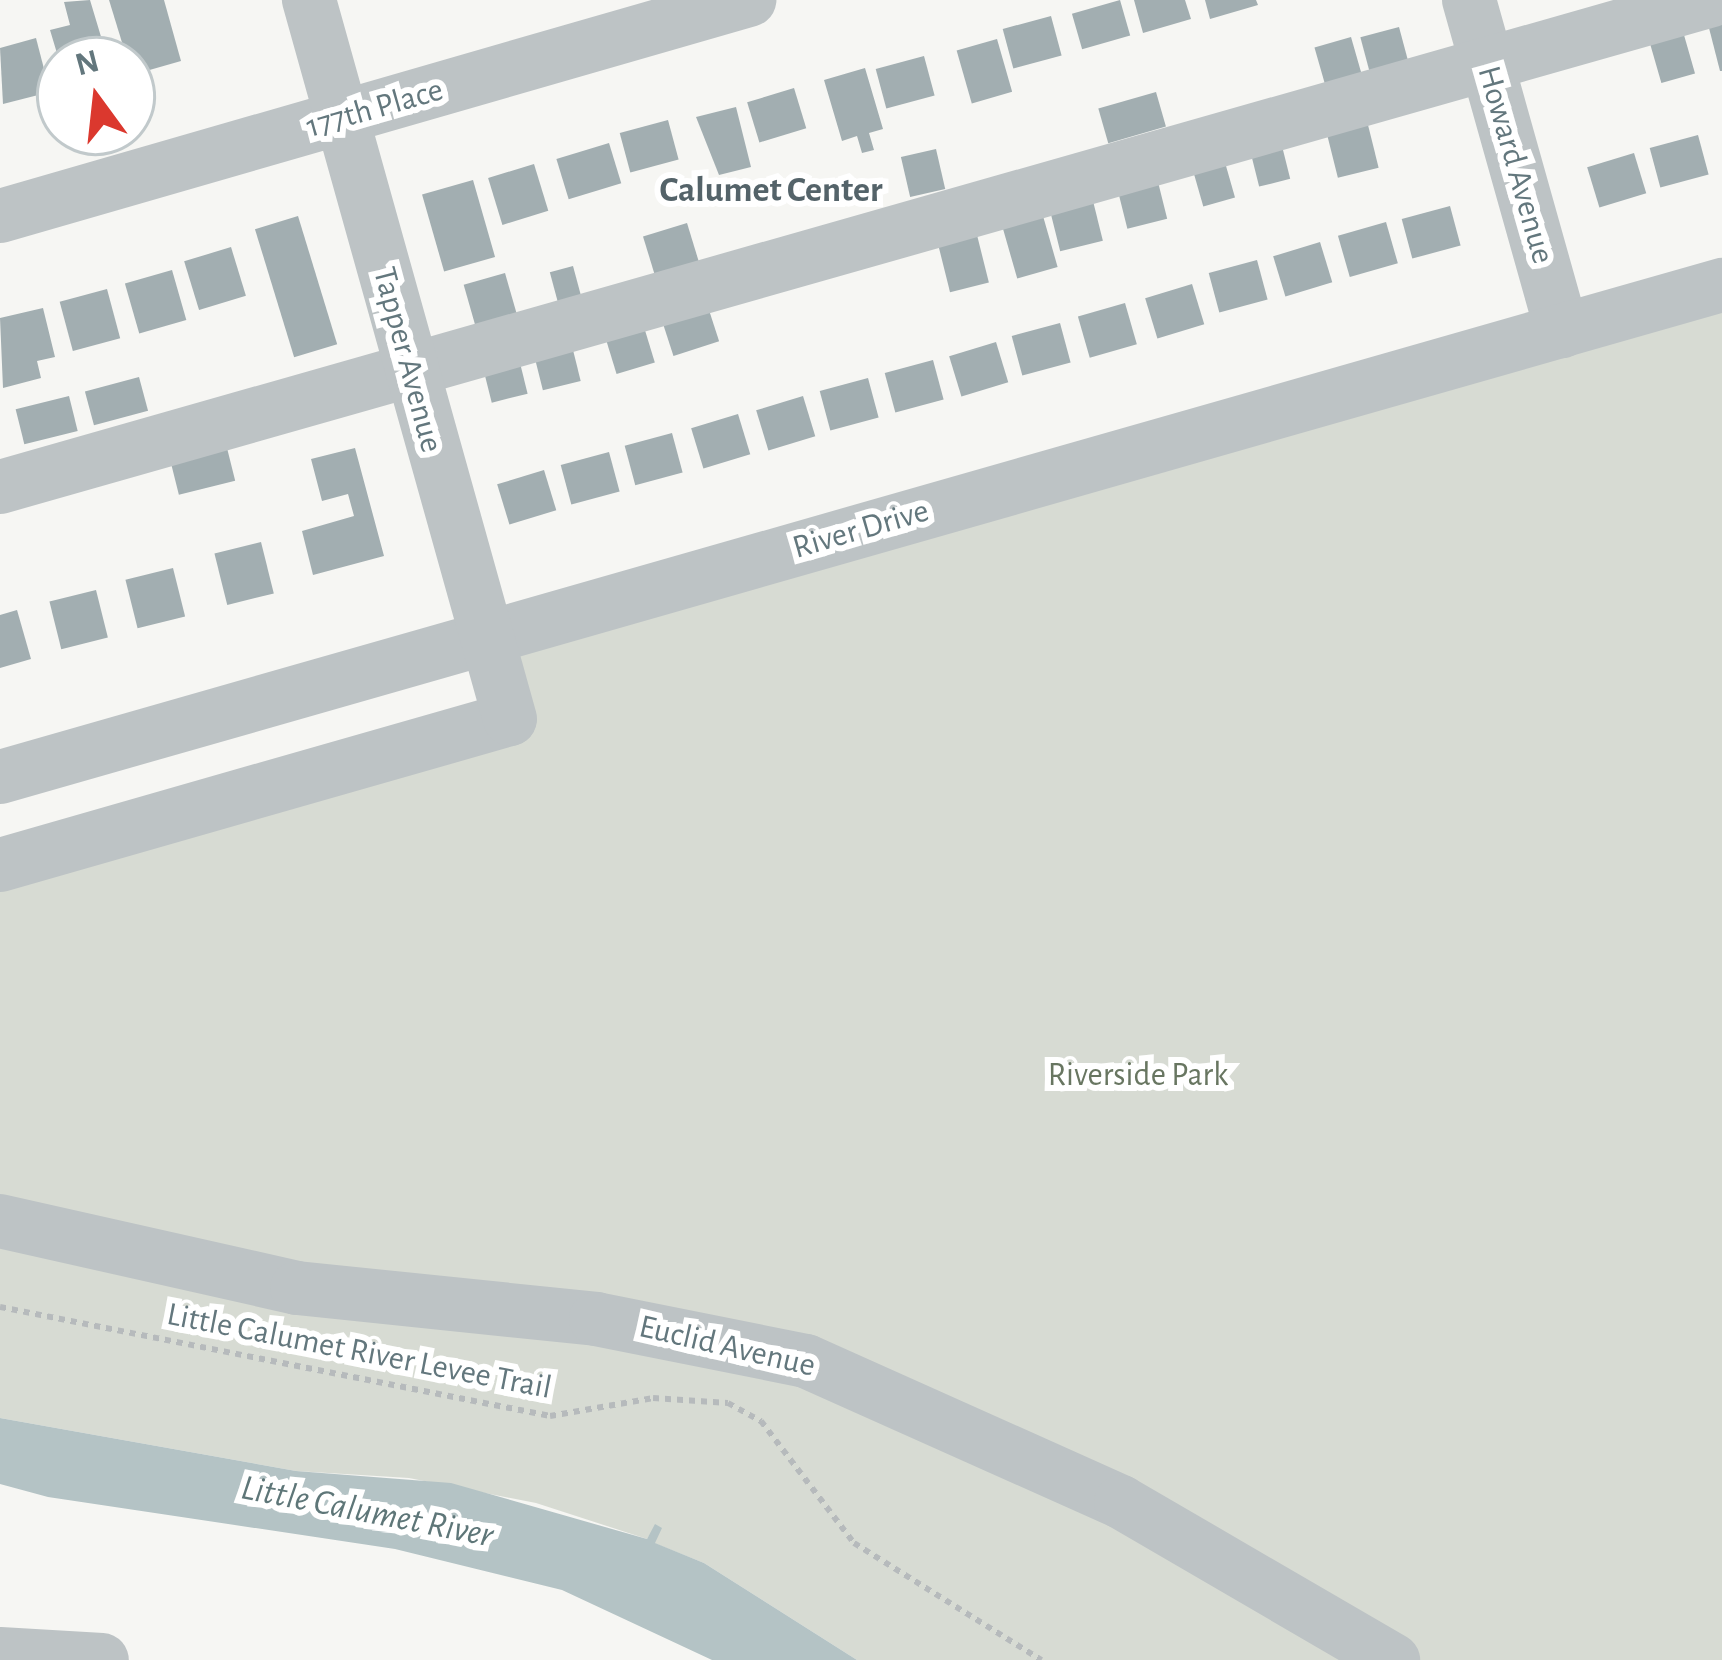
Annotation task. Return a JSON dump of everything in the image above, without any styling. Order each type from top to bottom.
[{"type":"street","name":"Tapper Avenue","points":[[0,865],[510,719],[482,638],[309,0]]},
{"type":"street","name":"177th Place","points":[[0,216],[749,0]]},
{"type":"street","name":"Howard Avenue","points":[[1469,0],[1562,331]]},
{"type":"street","points":[[0,487],[1712,0]]},
{"type":"street","name":"River Drive","points":[[0,777],[1722,285]]},
{"type":"street","name":"Euclid Avenue","points":[[0,1222],[297,1288],[596,1319],[806,1361],[1121,1502],[1393,1660]]},
{"type":"street","points":[[0,1654],[102,1660]]},
{"type":"path","name":"Little Calumet River Levee Trail","points":[[0,1306],[550,1416],[653,1398],[728,1403],[761,1421],[854,1543],[1041,1660]]},
{"type":"green space","name":"Riverside Park","points":[[1722,307],[1722,1660],[857,1660],[704,1563],[654,1543],[656,1525],[647,1539],[536,1503],[409,1478],[296,1471],[0,1418],[0,878],[526,728],[510,649]]},
{"type":"water","name":"Little Calumet River","points":[[0,1418],[296,1471],[451,1483],[647,1539],[655,1524],[662,1528],[655,1543],[704,1563],[857,1660],[712,1660],[562,1590],[395,1549],[48,1497],[0,1484]]},
{"type":"building","points":[[90,0],[101,36],[52,36],[50,30],[70,25],[64,2]]},
{"type":"building","points":[[109,0],[164,0],[181,61],[156,68],[156,36],[120,36]]},
{"type":"building","points":[[1120,0],[1130,36],[1082,49],[1072,14]]},
{"type":"building","points":[[1134,0],[1185,0],[1191,19],[1143,33]]},
{"type":"building","points":[[1205,0],[1256,0],[1258,5],[1210,19]]},
{"type":"building","points":[[1051,16],[1062,56],[1013,69],[1003,29]]},
{"type":"building","points":[[1722,24],[1722,71],[1720,71],[1709,28]]},
{"type":"building","points":[[1399,27],[1409,64],[1370,74],[1360,37]]},
{"type":"building","points":[[1684,35],[1695,73],[1661,83],[1650,45]]},
{"type":"building","points":[[1351,37],[1362,75],[1325,86],[1314,47]]},
{"type":"building","points":[[36,38],[36,96],[3,104],[0,48]]},
{"type":"building","points":[[997,39],[1012,92],[972,103],[957,51]]},
{"type":"building","points":[[924,56],[935,96],[886,109],[876,69]]},
{"type":"building","points":[[865,68],[883,129],[869,133],[874,150],[862,153],[857,136],[842,141],[824,80]]},
{"type":"building","points":[[794,88],[806,128],[759,142],[747,102]]},
{"type":"building","points":[[1156,92],[1166,127],[1108,143],[1098,109]]},
{"type":"building","points":[[736,107],[751,167],[719,175],[696,117]]},
{"type":"building","points":[[668,120],[679,160],[630,173],[620,133]]},
{"type":"building","points":[[1368,125],[1379,168],[1338,178],[1327,135]]},
{"type":"building","points":[[1698,135],[1709,175],[1660,188],[1650,148]]},
{"type":"building","points":[[1281,142],[1290,179],[1259,187],[1250,150]]},
{"type":"building","points":[[609,143],[621,183],[569,199],[556,159]]},
{"type":"building","points":[[936,149],[945,189],[910,197],[901,157]]},
{"type":"building","points":[[1634,153],[1646,193],[1599,207],[1587,167]]},
{"type":"building","points":[[1224,159],[1235,197],[1203,207],[1192,168]]},
{"type":"building","points":[[534,164],[548,211],[502,225],[488,178]]},
{"type":"building","points":[[1157,178],[1167,219],[1127,229],[1117,188]]},
{"type":"building","points":[[473,180],[495,257],[444,272],[422,195]]},
{"type":"building","points":[[1092,197],[1103,241],[1060,251],[1049,208]]},
{"type":"building","points":[[1450,206],[1461,246],[1412,259],[1402,219]]},
{"type":"building","points":[[298,216],[337,344],[294,357],[255,229]]},
{"type":"building","points":[[1043,216],[1058,267],[1017,279],[1003,228]]},
{"type":"building","points":[[1386,222],[1398,263],[1350,277],[1338,236]]},
{"type":"building","points":[[687,223],[700,266],[656,279],[643,236]]},
{"type":"building","points":[[977,235],[989,283],[950,292],[938,245]]},
{"type":"building","points":[[1320,242],[1332,282],[1285,296],[1273,256]]},
{"type":"building","points":[[231,247],[246,296],[199,310],[184,261]]},
{"type":"building","points":[[1257,260],[1268,300],[1219,313],[1209,273]]},
{"type":"building","points":[[573,266],[582,299],[559,305],[550,272]]},
{"type":"building","points":[[172,270],[186,320],[139,333],[125,284]]},
{"type":"building","points":[[505,273],[517,315],[476,327],[464,285]]},
{"type":"building","points":[[1192,284],[1204,324],[1157,338],[1145,298]]},
{"type":"building","points":[[107,289],[120,338],[73,351],[60,302]]},
{"type":"building","points":[[1125,303],[1137,344],[1090,358],[1078,317]]},
{"type":"building","points":[[708,307],[719,341],[673,356],[662,322]]},
{"type":"building","points":[[43,308],[55,357],[37,361],[41,378],[3,388],[0,318]]},
{"type":"building","points":[[1060,323],[1071,363],[1022,376],[1012,336]]},
{"type":"building","points":[[644,327],[655,362],[617,374],[606,339]]},
{"type":"building","points":[[996,342],[1008,382],[961,396],[949,356]]},
{"type":"building","points":[[572,346],[581,381],[543,390],[534,355]]},
{"type":"building","points":[[517,351],[528,394],[492,403],[481,360]]},
{"type":"building","points":[[933,360],[944,400],[895,413],[885,373]]},
{"type":"building","points":[[139,377],[148,411],[94,425],[85,391]]},
{"type":"building","points":[[868,378],[879,418],[830,431],[820,391]]},
{"type":"building","points":[[69,396],[78,431],[24,444],[16,409]]},
{"type":"building","points":[[803,396],[815,436],[768,450],[756,410]]},
{"type":"building","points":[[738,414],[750,454],[703,468],[691,428]]},
{"type":"building","points":[[672,433],[683,473],[635,485],[625,446]]},
{"type":"building","points":[[225,440],[235,481],[179,495],[169,454]]},
{"type":"building","points":[[355,448],[384,556],[313,575],[302,531],[354,516],[348,494],[322,501],[311,459]]},
{"type":"building","points":[[609,452],[620,492],[571,505],[561,465]]},
{"type":"building","points":[[544,470],[556,510],[509,524],[497,484]]},
{"type":"building","points":[[261,542],[274,593],[227,605],[214,554]]},
{"type":"building","points":[[173,568],[185,617],[138,628],[125,580]]},
{"type":"building","points":[[96,590],[108,638],[61,649],[49,602]]},
{"type":"building","points":[[17,610],[31,659],[0,668],[0,615]]},
{"type":"district","name":"Calumet Center","points":[[771,191]]}]
